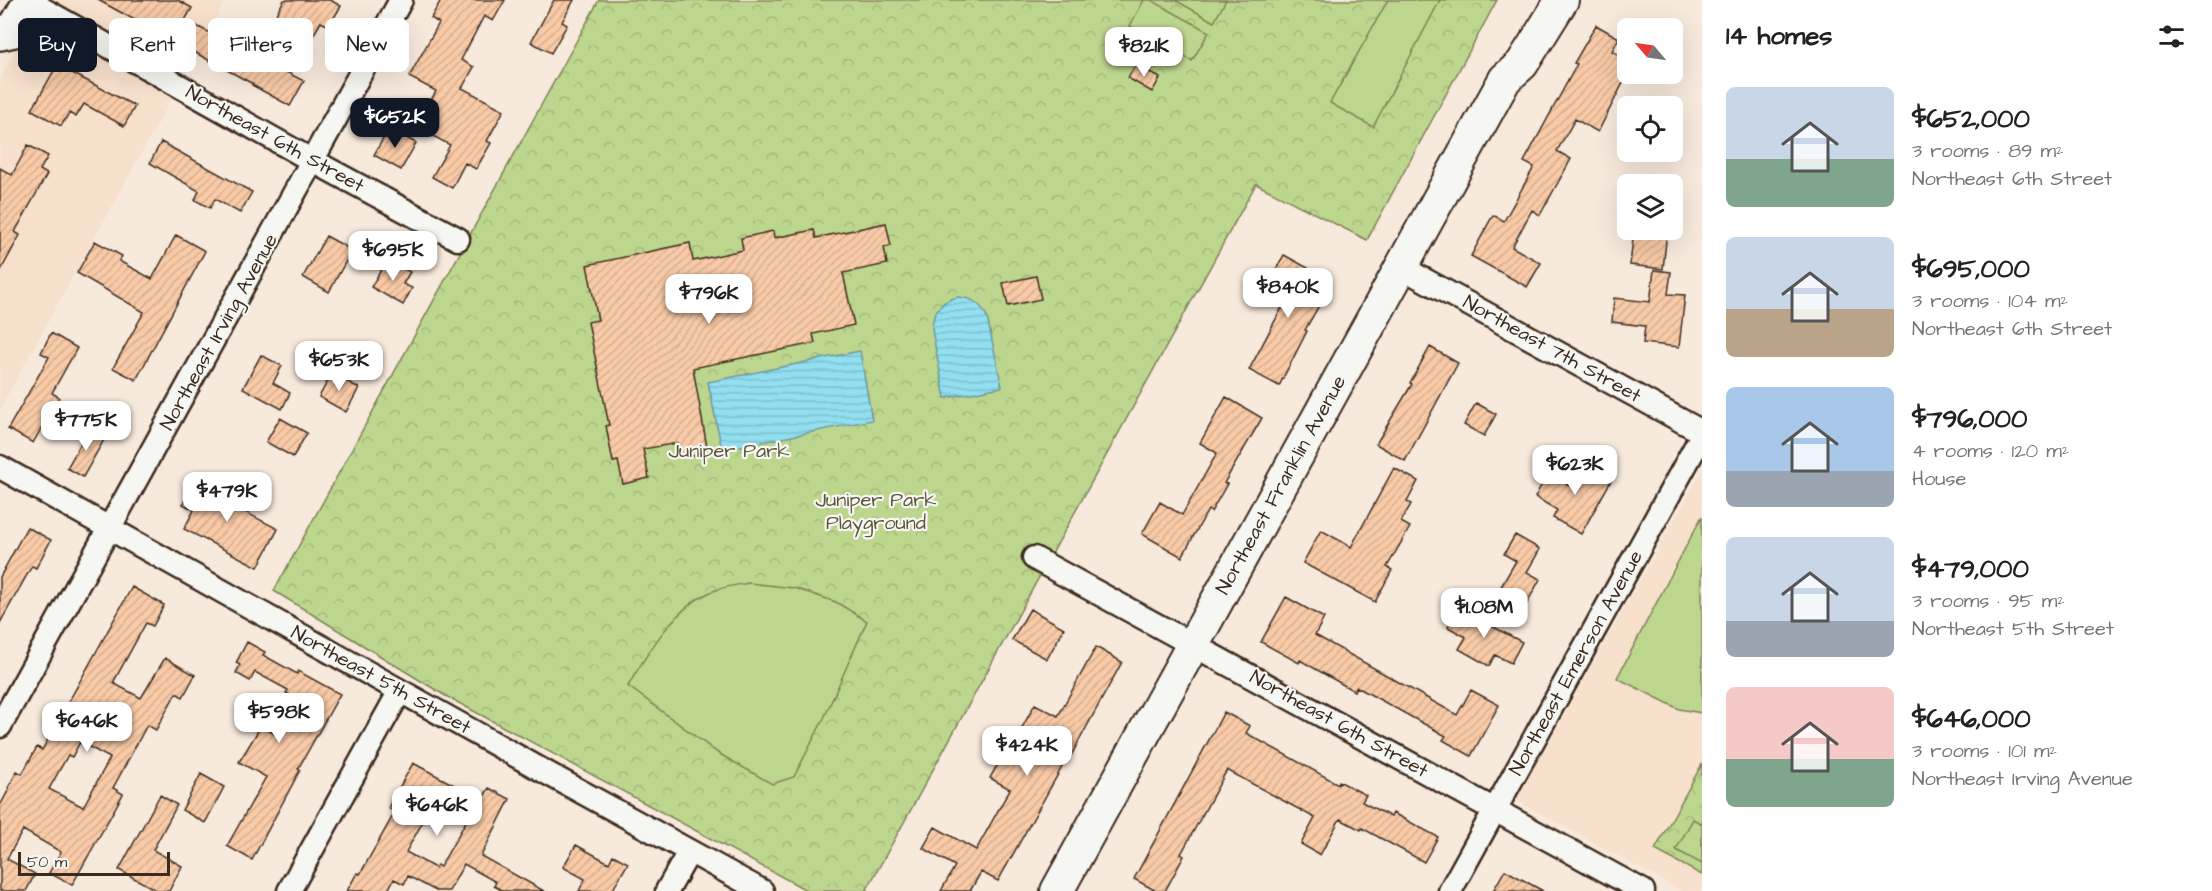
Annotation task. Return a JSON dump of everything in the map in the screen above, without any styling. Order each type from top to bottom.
[{"type":"main road","points":[[0,33],[14,30],[30,1]]},
{"type":"street","name":"Northeast Irving Avenue","points":[[0,726],[401,0]]},
{"type":"street","name":"Northeast Franklin Avenue","points":[[1505,79],[1508,60],[1536,0]]},
{"type":"street","name":"Northeast Franklin Avenue","points":[[1057,891],[1505,79],[1522,64],[1562,0]]},
{"type":"street","name":"Northeast 6th Street","points":[[30,1],[313,161],[458,239]]},
{"type":"street","name":"Northeast 7th Street","points":[[1401,267],[1702,433]]},
{"type":"street","name":"Northeast Emerson Avenue","points":[[1450,891],[1702,433]]},
{"type":"street","name":"Northeast 5th Street","points":[[0,466],[762,891]]},
{"type":"street","name":"Northeast 6th Street","points":[[1034,558],[1643,891]]},
{"type":"street","points":[[289,891],[400,691]]},
{"type":"street","points":[[667,891],[689,852]]},
{"type":"shaded area","points":[[43,0],[226,0],[216,18],[208,18],[208,32],[196,54],[196,18],[109,18],[109,72],[186,72],[0,408],[0,79],[18,46],[18,72],[97,72],[97,18],[33,18]]},
{"type":"shaded area","points":[[1702,471],[1702,891],[1682,891],[1516,800]]},
{"type":"green space","name":"Juniper Park","points":[[599,0],[1497,0],[1367,240],[1256,184],[866,891],[808,891],[444,695],[274,591]]},
{"type":"green space","points":[[1144,0],[1151,0],[1209,32],[1192,61],[1130,26]]},
{"type":"green space","points":[[1175,0],[1226,0],[1214,22]]},
{"type":"green space","points":[[1388,0],[1440,0],[1373,127],[1330,103]]},
{"type":"green space","points":[[1702,516],[1702,713],[1679,709],[1617,678]]},
{"type":"green space","points":[[749,583],[794,588],[836,602],[867,621],[824,718],[794,777],[772,784],[718,753],[628,686],[654,644],[676,617],[702,596],[716,590]]},
{"type":"green space","points":[[1702,764],[1702,875],[1655,850]]},
{"type":"green space","points":[[1693,819],[1702,824],[1702,864],[1676,850]]},
{"type":"water","points":[[958,297],[976,302],[987,317],[1002,387],[945,398],[932,324],[938,308],[946,301]]},
{"type":"water","points":[[860,351],[872,420],[722,450],[708,382]]},
{"type":"building","points":[[98,0],[178,0],[192,8],[186,18],[131,18]]},
{"type":"building","points":[[284,0],[330,0],[341,6],[334,18],[325,18],[325,24],[321,22],[313,36],[313,18],[274,18]]},
{"type":"building","points":[[441,0],[505,0],[493,21],[484,16],[461,60],[474,67],[462,88],[504,110],[487,141],[491,143],[476,169],[465,163],[452,188],[432,177],[450,145],[416,127],[436,91],[409,77],[439,23],[431,18]]},
{"type":"building","points":[[554,0],[574,0],[562,22],[567,25],[551,53],[531,42]]},
{"type":"building","points":[[1596,25],[1617,37],[1612,51],[1617,54],[1617,84],[1622,84],[1598,132],[1575,119],[1557,151],[1571,159],[1540,215],[1532,210],[1512,247],[1541,263],[1527,287],[1471,256],[1493,215],[1504,221],[1534,167],[1524,162],[1577,64],[1574,63]]},
{"type":"building","points":[[196,26],[208,32],[208,60],[196,53]]},
{"type":"building","points":[[1136,64],[1160,78],[1152,92],[1128,78]]},
{"type":"building","points":[[53,72],[70,72],[135,106],[124,126],[84,104],[76,117],[69,113],[61,126],[32,110]]},
{"type":"building","points":[[231,72],[286,72],[304,81],[290,106]]},
{"type":"building","points":[[389,128],[416,143],[401,170],[374,155]]},
{"type":"building","points":[[161,142],[252,192],[240,213],[215,199],[210,208],[195,200],[199,191],[150,163]]},
{"type":"building","points":[[28,145],[48,156],[40,170],[47,174],[15,232],[20,235],[0,272],[0,168],[12,175]]},
{"type":"building","points":[[886,223],[891,246],[884,247],[887,264],[843,273],[854,325],[813,334],[815,343],[693,368],[708,453],[681,458],[678,443],[643,449],[649,478],[623,484],[618,461],[613,462],[606,426],[609,425],[588,322],[598,320],[587,265],[690,243],[693,261],[743,250],[741,238],[773,231],[774,238],[814,230],[816,238]]},
{"type":"building","points":[[176,235],[205,251],[136,380],[113,368],[144,312],[77,273],[95,241],[122,256],[119,261],[152,279]]},
{"type":"building","points":[[326,236],[352,250],[329,292],[303,277]]},
{"type":"building","points":[[1633,240],[1666,240],[1663,269],[1630,265]]},
{"type":"building","points":[[1284,255],[1308,268],[1305,274],[1329,288],[1305,330],[1307,331],[1279,386],[1249,370],[1288,296],[1267,285]]},
{"type":"building","points":[[387,260],[410,272],[403,284],[412,288],[403,305],[371,287]]},
{"type":"building","points":[[1654,270],[1671,272],[1668,294],[1685,295],[1679,347],[1643,343],[1645,326],[1612,322],[1614,298],[1650,302]]},
{"type":"building","points":[[1036,276],[1041,299],[1008,306],[1003,283]]},
{"type":"building","points":[[51,333],[77,348],[52,393],[59,397],[33,443],[8,429],[49,357],[41,353]]},
{"type":"building","points":[[1430,347],[1458,363],[1405,461],[1376,444],[1412,384],[1410,383]]},
{"type":"building","points":[[261,355],[282,366],[273,383],[290,393],[282,409],[243,388]]},
{"type":"building","points":[[332,373],[359,388],[346,412],[319,397]]},
{"type":"building","points":[[1226,397],[1262,418],[1224,483],[1227,484],[1211,512],[1208,510],[1182,557],[1142,534],[1160,502],[1182,515],[1217,453],[1200,443]]},
{"type":"building","points":[[1476,403],[1496,414],[1484,436],[1464,425]]},
{"type":"building","points":[[280,418],[307,433],[293,457],[266,442]]},
{"type":"building","points":[[90,427],[106,436],[83,477],[67,468]]},
{"type":"building","points":[[1584,461],[1613,477],[1581,534],[1553,518],[1557,510],[1535,497],[1548,473],[1570,486]]},
{"type":"building","points":[[1394,468],[1418,481],[1407,502],[1411,504],[1401,522],[1410,527],[1387,567],[1392,570],[1375,602],[1303,563],[1321,530],[1351,547]]},
{"type":"building","points":[[201,472],[225,486],[218,498],[278,529],[258,567],[184,529],[194,510],[183,504]]},
{"type":"building","points":[[27,527],[51,540],[36,568],[32,566],[0,623],[0,577]]},
{"type":"building","points":[[1515,535],[1540,549],[1527,572],[1540,579],[1526,605],[1499,590],[1516,561],[1504,554]]},
{"type":"building","points":[[132,587],[164,605],[153,626],[146,623],[113,683],[141,698],[165,658],[195,675],[183,697],[176,693],[156,730],[147,725],[113,788],[123,794],[72,885],[49,873],[61,852],[23,830],[7,859],[35,874],[26,891],[0,891],[0,806],[17,771],[22,774],[37,747],[42,750]],"holes":[[[80,742],[110,758],[83,807],[49,789],[68,755],[72,757]]]},
{"type":"building","points":[[1286,597],[1324,618],[1315,635],[1457,715],[1471,690],[1499,705],[1471,756],[1443,740],[1446,736],[1357,687],[1354,691],[1300,660],[1299,663],[1261,642]]},
{"type":"building","points":[[1458,608],[1522,642],[1511,663],[1495,655],[1489,666],[1459,649],[1466,637],[1448,627]]},
{"type":"building","points":[[1030,609],[1064,628],[1047,659],[1012,640]]},
{"type":"building","points":[[247,642],[265,652],[263,655],[340,694],[298,769],[300,770],[252,860],[227,846],[266,777],[239,762],[261,726],[275,734],[295,698],[286,693],[288,690],[255,672],[250,681],[236,673],[240,665],[236,663]]},
{"type":"building","points":[[1096,647],[1122,662],[998,881],[981,872],[970,891],[941,891],[955,866],[923,848],[935,827],[976,850],[1010,789],[990,778],[1008,746],[1011,748],[1035,704],[1058,716]]},
{"type":"building","points":[[1224,712],[1250,726],[1246,733],[1338,784],[1339,781],[1366,795],[1362,802],[1391,817],[1393,813],[1438,837],[1424,862],[1362,828],[1361,830],[1340,819],[1320,855],[1301,844],[1315,818],[1227,770],[1181,854],[1184,856],[1165,891],[1156,891],[1134,879]]},
{"type":"building","points":[[413,763],[483,798],[489,788],[510,799],[481,856],[544,891],[503,891],[494,886],[496,882],[464,864],[449,891],[436,891],[408,876],[404,884],[394,879],[388,890],[390,891],[347,891],[357,873],[360,874],[395,812],[388,808]],"holes":[[[436,798],[469,816],[440,867],[437,865],[435,868],[406,852]]]},
{"type":"building","points":[[201,774],[224,787],[205,823],[182,810]]},
{"type":"building","points":[[160,795],[177,805],[153,850],[182,866],[169,891],[158,891],[119,870]]},
{"type":"building","points":[[576,845],[609,863],[613,855],[628,863],[612,891],[579,891],[585,879],[563,867]]},
{"type":"building","points":[[1505,870],[1543,891],[1493,891]]},
{"type":"park label","name":"Juniper Park Playground","points":[[876,512]]}]
